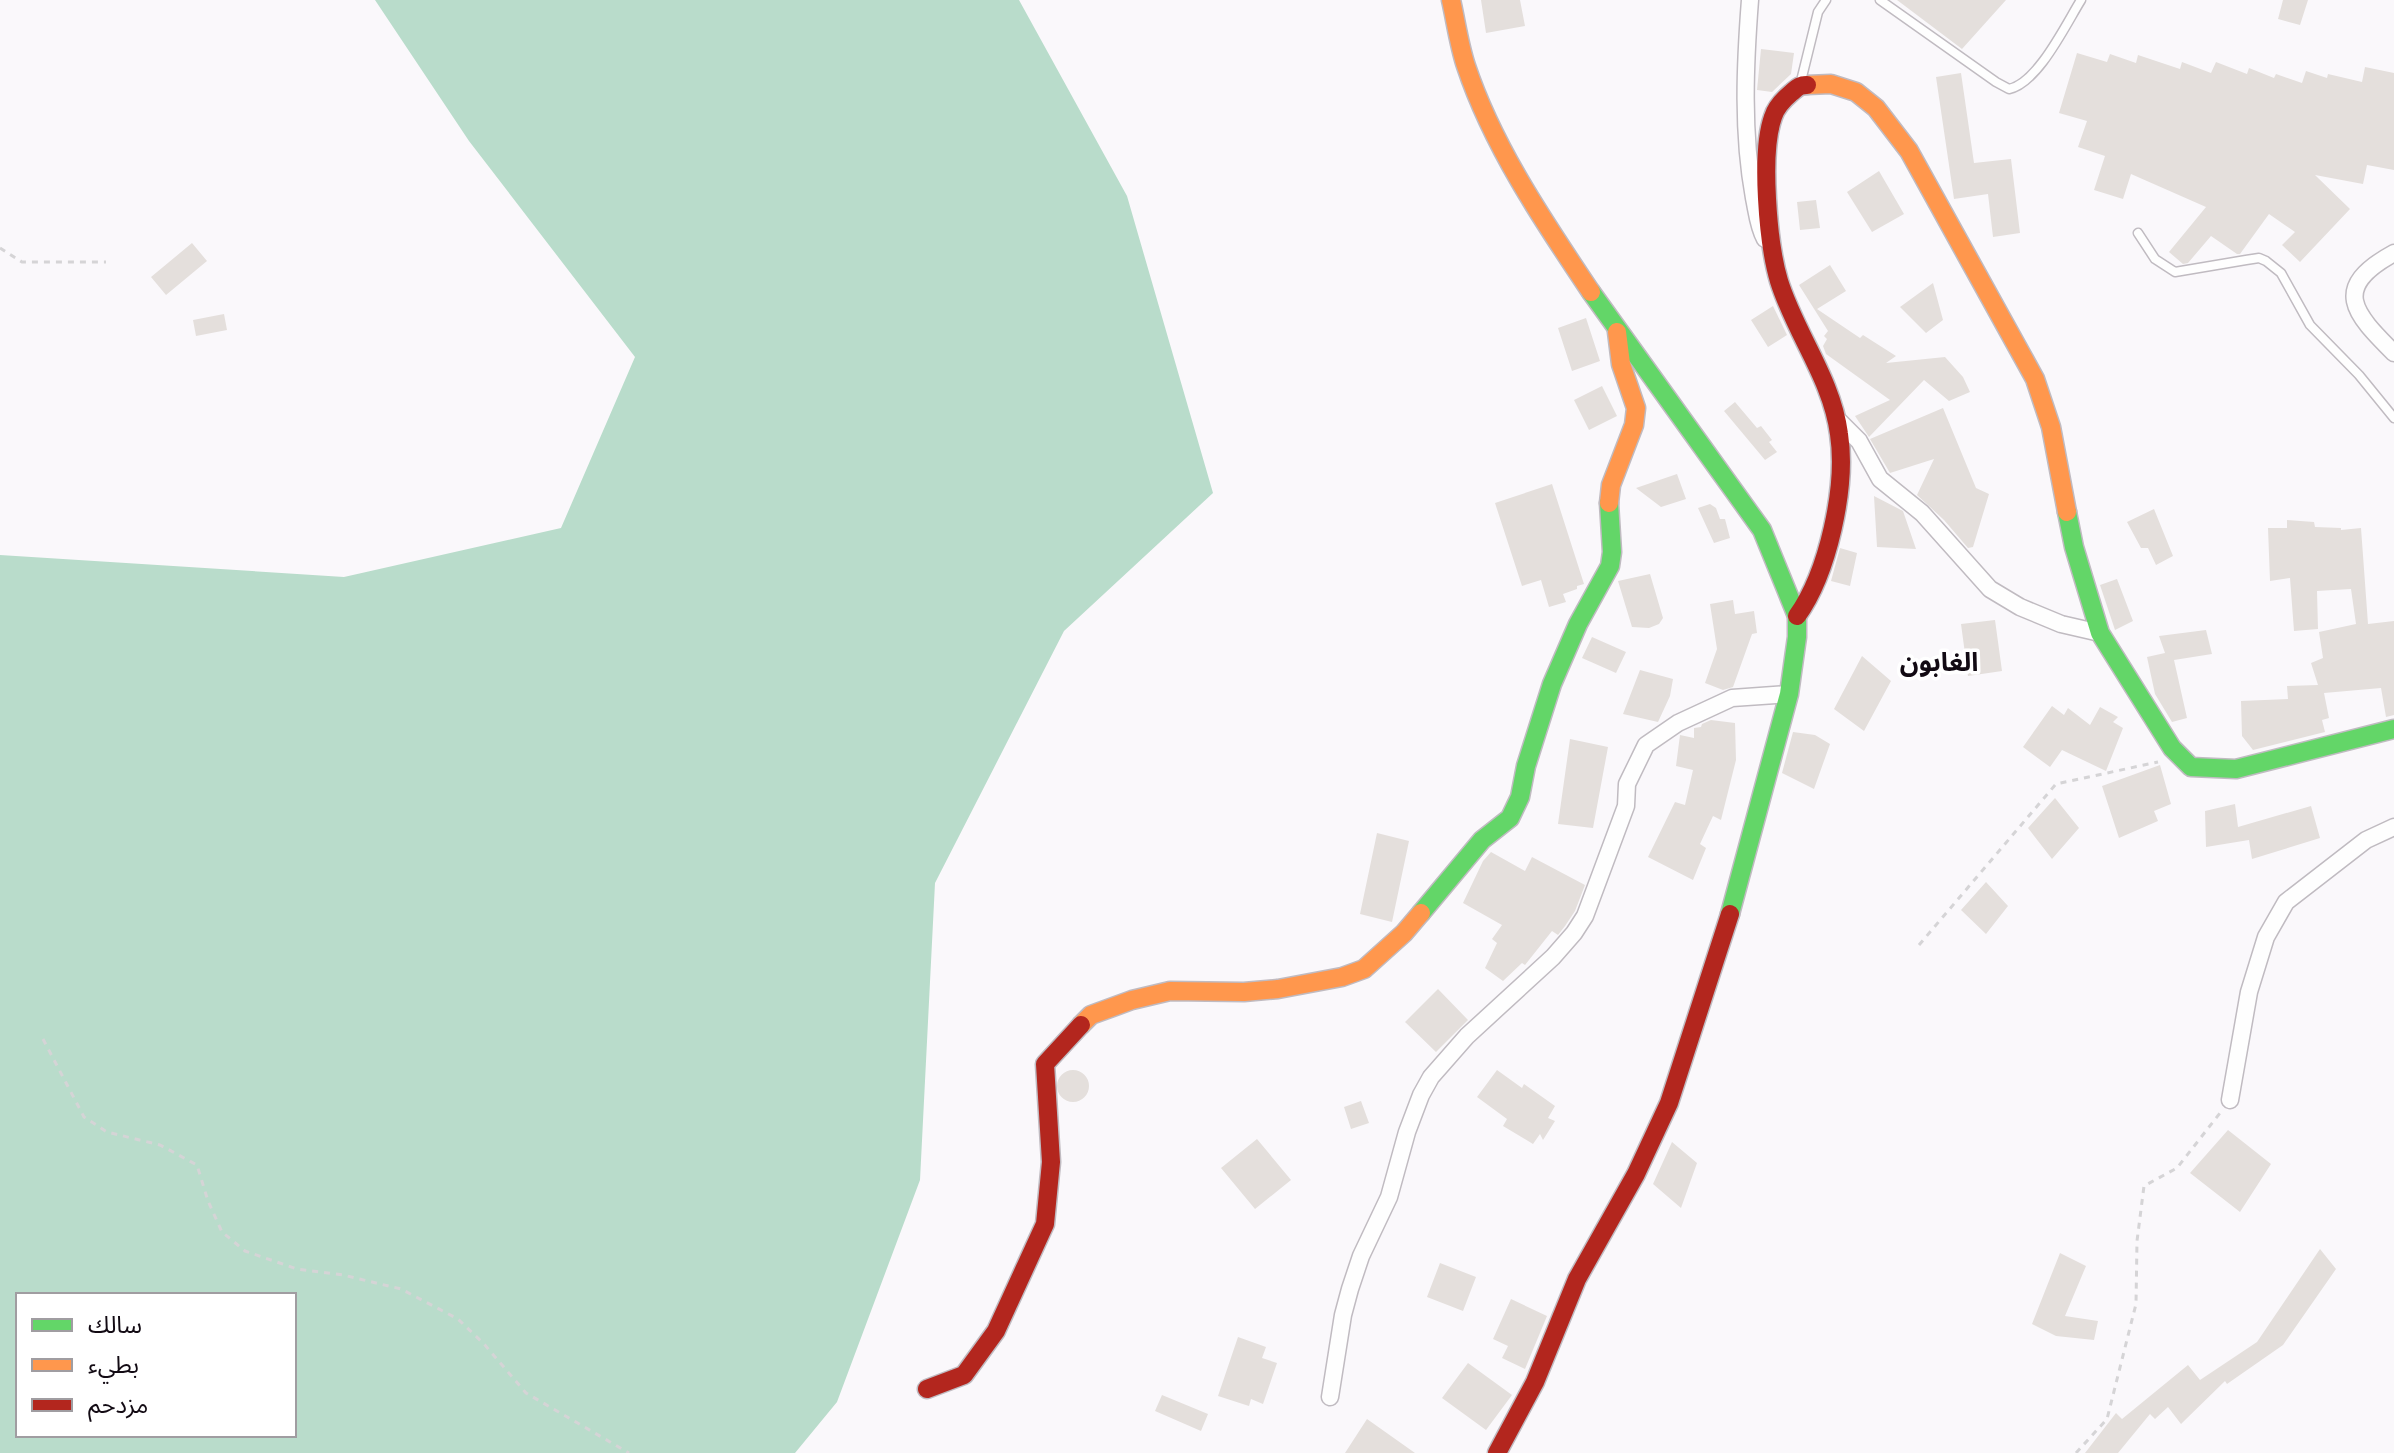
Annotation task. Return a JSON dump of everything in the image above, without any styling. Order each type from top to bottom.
[{"type":"street","points":[[1451,0],[1465,65],[1490,124],[1549,227],[1617,331],[1762,530],[1797,616],[1789,694],[1732,907],[1669,1103],[1636,1174],[1577,1279],[1535,1382],[1497,1453]]},
{"type":"street","points":[[1750,0],[1746,100],[1750,173],[1760,230],[1773,255]]},
{"type":"street","points":[[1797,616],[1809,602],[1832,526],[1842,453],[1837,419],[1823,379],[1779,282],[1773,255],[1768,178],[1773,116],[1800,85],[1834,83],[1872,103],[1909,151],[2023,355],[2035,379],[2051,427],[2074,547],[2100,633],[2172,748],[2191,767],[2236,769],[2394,729]]},
{"type":"street","points":[[2394,253],[2366,271],[2358,283],[2355,303],[2361,320],[2394,353]]},
{"type":"street","points":[[927,1389],[964,1375],[996,1331],[1045,1224],[1051,1162],[1045,1064],[1091,1015],[1132,1000],[1170,991],[1261,991],[1342,977],[1364,969],[1404,933],[1482,840],[1510,818],[1520,797],[1526,766],[1552,684],[1578,624],[1610,566],[1611,485],[1634,425],[1636,408],[1621,364],[1617,331]]},
{"type":"street","points":[[1837,419],[1859,441],[1880,479],[1922,513],[1990,589],[2020,607],[2061,624],[2100,633]]},
{"type":"street","points":[[1330,1397],[1343,1315],[1361,1256],[1389,1197],[1421,1095],[1431,1077],[1467,1036],[1553,957],[1585,916],[1626,806],[1627,784],[1646,745],[1678,723],[1732,698],[1789,694]]},
{"type":"street","points":[[2230,1100],[2249,992],[2266,937],[2286,902],[2366,840],[2394,827]]},
{"type":"lane","points":[[1800,85],[1818,12],[1826,0]]},
{"type":"lane","points":[[1880,0],[2009,89],[2025,83],[2081,0]]},
{"type":"lane","points":[[2138,233],[2155,259],[2175,272],[2259,258],[2272,265],[2281,273],[2310,325],[2365,382],[2394,418]]},
{"type":"path","points":[[0,248],[22,262],[106,262]]},
{"type":"path","points":[[1919,945],[2056,784],[2181,758]]},
{"type":"path","points":[[43,1039],[84,1117],[107,1132],[160,1145],[197,1165],[222,1232],[245,1251],[297,1269],[343,1275],[401,1289],[458,1319],[526,1393],[629,1453]]},
{"type":"path","points":[[2076,1453],[2107,1419],[2133,1319],[2137,1241],[2144,1186],[2177,1168],[2230,1100]]},
{"type":"green space","points":[[375,0],[1019,0],[1127,196],[1213,493],[1064,631],[935,883],[920,1180],[837,1402],[795,1453],[0,1453],[0,555],[344,577],[561,528],[635,357],[469,141]]},
{"type":"building","points":[[1481,0],[1520,0],[1525,26],[1486,33]]},
{"type":"building","points":[[1897,0],[2006,0],[1962,49]]},
{"type":"building","points":[[2283,0],[2308,0],[2300,25],[2278,19]]},
{"type":"building","points":[[1761,49],[1794,53],[1791,74],[1772,92],[1757,90]]},
{"type":"building","points":[[2077,53],[2107,62],[2110,54],[2136,63],[2138,55],[2180,69],[2182,62],[2211,73],[2216,62],[2247,74],[2249,68],[2274,78],[2276,74],[2302,83],[2306,71],[2327,78],[2328,74],[2362,82],[2365,67],[2394,73],[2394,170],[2367,165],[2363,184],[2315,175],[2350,209],[2300,262],[2282,245],[2295,232],[2269,214],[2240,254],[2211,236],[2188,263],[2183,264],[2169,252],[2206,207],[2131,174],[2123,199],[2094,190],[2105,156],[2078,147],[2087,121],[2059,113]]},
{"type":"building","points":[[1961,73],[1974,163],[2011,159],[2020,233],[1993,237],[1988,194],[1954,199],[1936,77]]},
{"type":"building","points":[[1879,171],[1904,214],[1872,232],[1847,192]]},
{"type":"building","points":[[1816,200],[1820,228],[1800,230],[1797,202]]},
{"type":"building","points":[[192,243],[207,261],[166,295],[151,277]]},
{"type":"building","points":[[1830,265],[1846,291],[1817,309],[1860,338],[1863,335],[1896,356],[1886,363],[1945,357],[1963,377],[1970,392],[1949,401],[1924,380],[1869,437],[1855,416],[1890,400],[1826,354],[1823,346],[1828,331],[1799,285]]},
{"type":"building","points":[[1933,283],[1943,320],[1926,333],[1900,307]]},
{"type":"building","points":[[1773,306],[1787,335],[1768,347],[1751,320]]},
{"type":"building","points":[[224,314],[227,330],[196,336],[193,320]]},
{"type":"building","points":[[1586,318],[1600,361],[1572,371],[1558,328]]},
{"type":"building","points":[[1602,386],[1617,416],[1589,430],[1574,400]]},
{"type":"building","points":[[1735,402],[1772,440],[1769,442],[1777,452],[1765,460],[1724,411]]},
{"type":"building","points":[[1943,408],[1976,488],[1989,494],[1973,547],[1968,548],[1917,495],[1934,459],[1890,473],[1870,439]]},
{"type":"building","points":[[1677,474],[1686,499],[1661,507],[1636,488]]},
{"type":"building","points":[[1552,484],[1584,584],[1563,594],[1566,602],[1549,607],[1541,580],[1522,586],[1495,503]]},
{"type":"building","points":[[1874,496],[1903,511],[1916,549],[1877,547]]},
{"type":"building","points":[[1710,504],[1716,508],[1720,519],[1725,519],[1730,538],[1714,543],[1698,508]]},
{"type":"building","points":[[2154,509],[2173,556],[2156,565],[2148,548],[2141,548],[2127,522]]},
{"type":"building","points":[[2287,520],[2314,522],[2315,527],[2341,530],[2361,528],[2368,624],[2394,621],[2394,715],[2386,717],[2381,688],[2324,693],[2329,718],[2322,720],[2325,732],[2253,750],[2242,736],[2241,701],[2288,699],[2287,686],[2318,685],[2311,663],[2323,658],[2319,632],[2356,624],[2351,589],[2317,591],[2318,629],[2294,631],[2290,578],[2270,581],[2268,528],[2287,528]]},
{"type":"building","points":[[1840,548],[1857,553],[1850,586],[1831,581]]},
{"type":"building","points":[[1650,574],[1663,618],[1659,624],[1649,628],[1632,627],[1618,581]]},
{"type":"building","points":[[2117,579],[2133,621],[2115,630],[2100,585]]},
{"type":"building","points":[[1733,600],[1735,614],[1754,611],[1757,633],[1752,634],[1733,687],[1723,690],[1705,683],[1717,649],[1710,604]]},
{"type":"building","points":[[1995,620],[2002,671],[1968,676],[1961,624]]},
{"type":"building","points":[[2206,630],[2212,654],[2174,660],[2187,718],[2172,722],[2155,694],[2147,657],[2165,653],[2159,636]]},
{"type":"building","points":[[1592,637],[1626,652],[1616,673],[1582,658]]},
{"type":"building","points":[[1862,656],[1891,681],[1864,731],[1834,709]]},
{"type":"building","points":[[1640,670],[1673,679],[1670,696],[1658,722],[1623,714]]},
{"type":"building","points":[[2052,706],[2064,715],[2068,708],[2090,725],[2100,707],[2118,717],[2113,722],[2123,728],[2106,771],[2062,750],[2050,767],[2023,747]]},
{"type":"building","points":[[1711,720],[1735,723],[1736,760],[1721,820],[1713,816],[1700,844],[1706,848],[1693,880],[1648,857],[1675,802],[1685,805],[1693,770],[1676,766],[1680,735],[1694,738],[1694,728]]},
{"type":"building","points":[[1793,732],[1815,735],[1830,744],[1814,789],[1782,773]]},
{"type":"building","points":[[1570,739],[1608,747],[1593,828],[1558,824]]},
{"type":"building","points":[[2160,765],[2171,804],[2154,811],[2158,821],[2119,838],[2102,786]]},
{"type":"building","points":[[2055,798],[2079,828],[2052,859],[2028,828]]},
{"type":"building","points":[[2235,804],[2238,827],[2311,806],[2320,838],[2252,859],[2249,840],[2206,847],[2205,811]]},
{"type":"building","points":[[1377,833],[1409,841],[1392,922],[1360,914]]},
{"type":"building","points":[[1491,852],[1525,871],[1532,857],[1585,885],[1575,911],[1558,935],[1552,931],[1525,965],[1522,963],[1503,981],[1485,968],[1497,943],[1492,939],[1502,925],[1463,903],[1483,861]]},
{"type":"building","points":[[1986,882],[2008,906],[1986,934],[1961,910]]},
{"type":"building","points":[[1438,989],[1468,1020],[1436,1052],[1405,1022]]},
{"type":"building","points":[[1073,1070],[1084,1075],[1089,1086],[1084,1097],[1073,1102],[1062,1097],[1057,1086],[1062,1075]]},
{"type":"building","points":[[1497,1070],[1555,1106],[1548,1118],[1555,1121],[1543,1140],[1540,1134],[1533,1144],[1503,1126],[1507,1119],[1477,1097]]},
{"type":"building","points":[[1361,1101],[1369,1123],[1351,1129],[1344,1107]]},
{"type":"building","points":[[2228,1130],[2271,1164],[2240,1212],[2190,1173]]},
{"type":"building","points":[[1257,1139],[1291,1180],[1255,1209],[1221,1168]]},
{"type":"building","points":[[1672,1142],[1697,1163],[1681,1208],[1653,1184]]},
{"type":"building","points":[[2320,1249],[2336,1269],[2283,1345],[2227,1384],[2225,1381],[2181,1424],[2168,1407],[2155,1419],[2150,1414],[2118,1453],[2085,1453],[2116,1413],[2122,1419],[2188,1365],[2200,1380],[2257,1342]]},
{"type":"building","points":[[2060,1253],[2086,1266],[2065,1316],[2098,1321],[2094,1340],[2056,1336],[2032,1324]]},
{"type":"building","points":[[1440,1263],[1476,1277],[1463,1311],[1427,1297]]},
{"type":"building","points":[[1511,1299],[1547,1316],[1525,1369],[1502,1358],[1508,1346],[1493,1339]]},
{"type":"building","points":[[1238,1337],[1266,1347],[1262,1358],[1277,1363],[1263,1404],[1251,1399],[1249,1406],[1218,1396]]},
{"type":"building","points":[[1468,1363],[1512,1395],[1486,1430],[1442,1398]]},
{"type":"building","points":[[1162,1395],[1208,1414],[1201,1431],[1155,1411]]},
{"type":"building","points":[[1367,1419],[1415,1453],[1345,1453]]},
{"type":"traffic: fast","points":[[1591,292],[1762,530],[1797,616],[1789,694],[1730,914]]},
{"type":"traffic: fast","points":[[1421,913],[1482,840],[1510,818],[1520,797],[1526,766],[1552,684],[1578,624],[1610,566],[1609,503]]},
{"type":"traffic: fast","points":[[2067,512],[2074,547],[2100,633],[2172,748],[2191,767],[2236,769],[2394,729]]},
{"type":"traffic: slow","points":[[1451,0],[1466,66],[1490,126],[1538,211],[1591,292]]},
{"type":"traffic: slow","points":[[1807,85],[1831,84],[1856,92],[1876,108],[1909,151],[2035,379],[2051,427],[2067,512]]},
{"type":"traffic: slow","points":[[1609,503],[1611,485],[1634,425],[1636,408],[1621,364],[1617,332]]},
{"type":"traffic: slow","points":[[1081,1025],[1091,1015],[1132,1000],[1170,991],[1244,992],[1342,977],[1364,969],[1421,913]]},
{"type":"traffic: jam","points":[[1797,616],[1818,577],[1833,529],[1841,455],[1829,394],[1779,281],[1769,222],[1766,175],[1773,117],[1788,95],[1798,87],[1807,85]]},
{"type":"traffic: jam","points":[[1497,1453],[1535,1382],[1577,1279],[1636,1174],[1669,1103],[1730,914]]},
{"type":"traffic: jam","points":[[927,1389],[964,1375],[996,1331],[1045,1224],[1051,1162],[1045,1064],[1081,1025]]},
{"type":"district","name":"الغابون","points":[[1939,662]]}]
